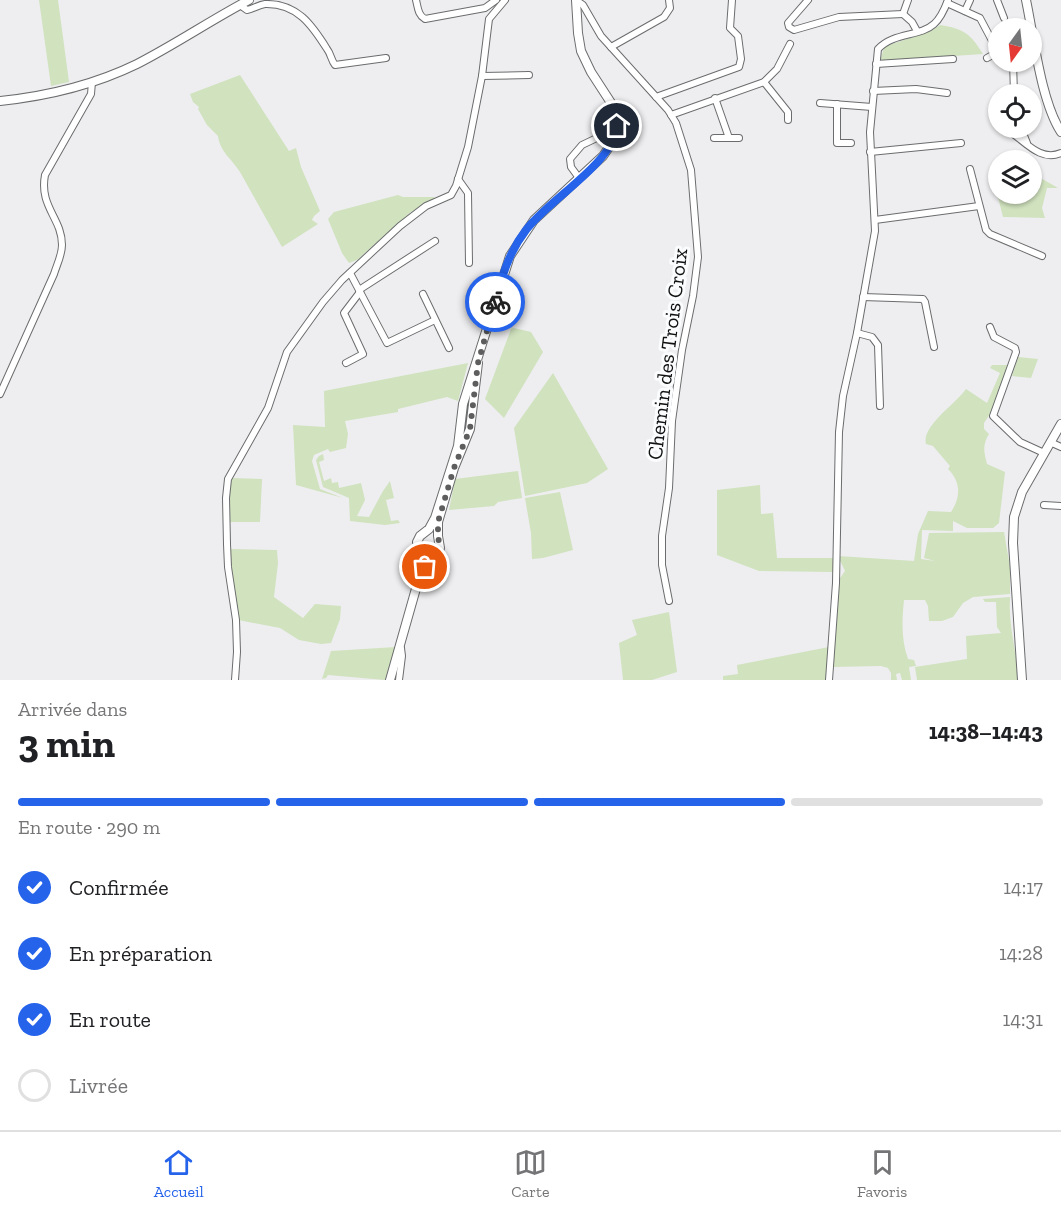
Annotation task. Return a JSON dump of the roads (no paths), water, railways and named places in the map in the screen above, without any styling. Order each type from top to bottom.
[{"type":"main road","points":[[0,101],[41,96],[92,82],[136,64],[249,0]]},
{"type":"main road","points":[[390,680],[419,578],[417,542],[435,518],[458,446],[464,404],[503,274],[513,249],[534,220],[609,148],[614,140],[617,126],[615,109],[584,57],[579,39],[576,0]]},
{"type":"main road","points":[[1026,0],[1046,94],[1053,117],[1061,132]]},
{"type":"main road","points":[[419,552],[427,557],[436,555],[440,548],[439,518],[471,423],[478,363]]},
{"type":"main road","points":[[1022,680],[1013,525],[1022,492],[1061,424]]},
{"type":"main road","points":[[425,533],[434,533],[438,536]]},
{"type":"main road","points":[[419,578],[432,556]]},
{"type":"street","points":[[416,0],[418,11],[425,19],[485,8],[496,0]]},
{"type":"street","points":[[235,680],[236,620],[227,544],[228,479],[268,408],[287,352],[323,302],[400,226],[426,206],[451,195],[468,147],[483,76],[489,19],[505,0]]},
{"type":"street","name":"Chemin des Trois Croix","points":[[576,0],[583,5],[595,27],[671,115],[676,123],[691,170],[698,257],[675,399],[669,488],[662,536],[662,565],[669,601]]},
{"type":"street","points":[[611,46],[664,17],[670,8],[669,0]]},
{"type":"street","points":[[656,97],[739,67],[741,60],[738,36],[730,28],[732,0]]},
{"type":"street","points":[[808,0],[788,23],[789,27],[794,30],[839,17],[903,14],[912,22],[917,31]]},
{"type":"street","points":[[903,14],[908,0]]},
{"type":"street","points":[[965,11],[970,0]]},
{"type":"street","points":[[997,0],[1004,18]]},
{"type":"street","points":[[830,680],[836,583],[839,432],[843,396],[857,333],[875,220],[870,152],[878,49],[899,36],[928,28],[936,23],[948,2],[980,18],[998,52],[987,58]]},
{"type":"street","points":[[240,5],[247,10],[264,4],[274,5],[291,9],[302,15],[329,51],[335,65],[386,58]]},
{"type":"street","points":[[577,19],[589,16]]},
{"type":"street","points":[[671,115],[764,82],[777,69],[790,44]]},
{"type":"street","points":[[876,64],[953,59]]},
{"type":"street","points":[[483,76],[529,75]]},
{"type":"street","points":[[0,394],[61,254],[60,233],[45,200],[43,190],[45,176],[91,94],[92,82]]},
{"type":"street","points":[[764,82],[788,112],[788,120]]},
{"type":"street","points":[[873,91],[916,89],[947,93]]},
{"type":"street","points":[[716,98],[729,138]]},
{"type":"street","points":[[820,103],[872,107]]},
{"type":"street","points":[[837,104],[837,143],[851,143]]},
{"type":"street","points":[[579,178],[571,167],[570,159],[582,145],[603,135]]},
{"type":"street","points":[[714,138],[739,138]]},
{"type":"street","points":[[1020,138],[1028,143]]},
{"type":"street","points":[[1026,138],[1033,149],[1044,155],[1051,156],[1061,153]]},
{"type":"street","points":[[870,152],[961,143]]},
{"type":"street","points":[[970,169],[986,230],[990,234],[1042,256]]},
{"type":"street","points":[[458,179],[468,193],[469,263]]},
{"type":"street","points":[[875,220],[979,206]]},
{"type":"street","points":[[422,237],[427,246]]},
{"type":"street","points":[[346,363],[363,354],[345,313],[360,291],[435,241]]},
{"type":"street","points":[[350,273],[387,343],[435,320]]},
{"type":"street","points":[[423,294],[449,348]]},
{"type":"street","points":[[863,297],[923,299],[934,347]]},
{"type":"street","points":[[990,327],[994,337],[1015,348],[1016,352],[993,416],[1020,442],[1044,453]]},
{"type":"street","points":[[857,333],[872,337],[878,345],[880,406]]},
{"type":"street","points":[[1050,442],[1061,447]]},
{"type":"street","points":[[1044,505],[1061,506]]},
{"type":"street","points":[[399,680],[402,656],[400,648]]}]
